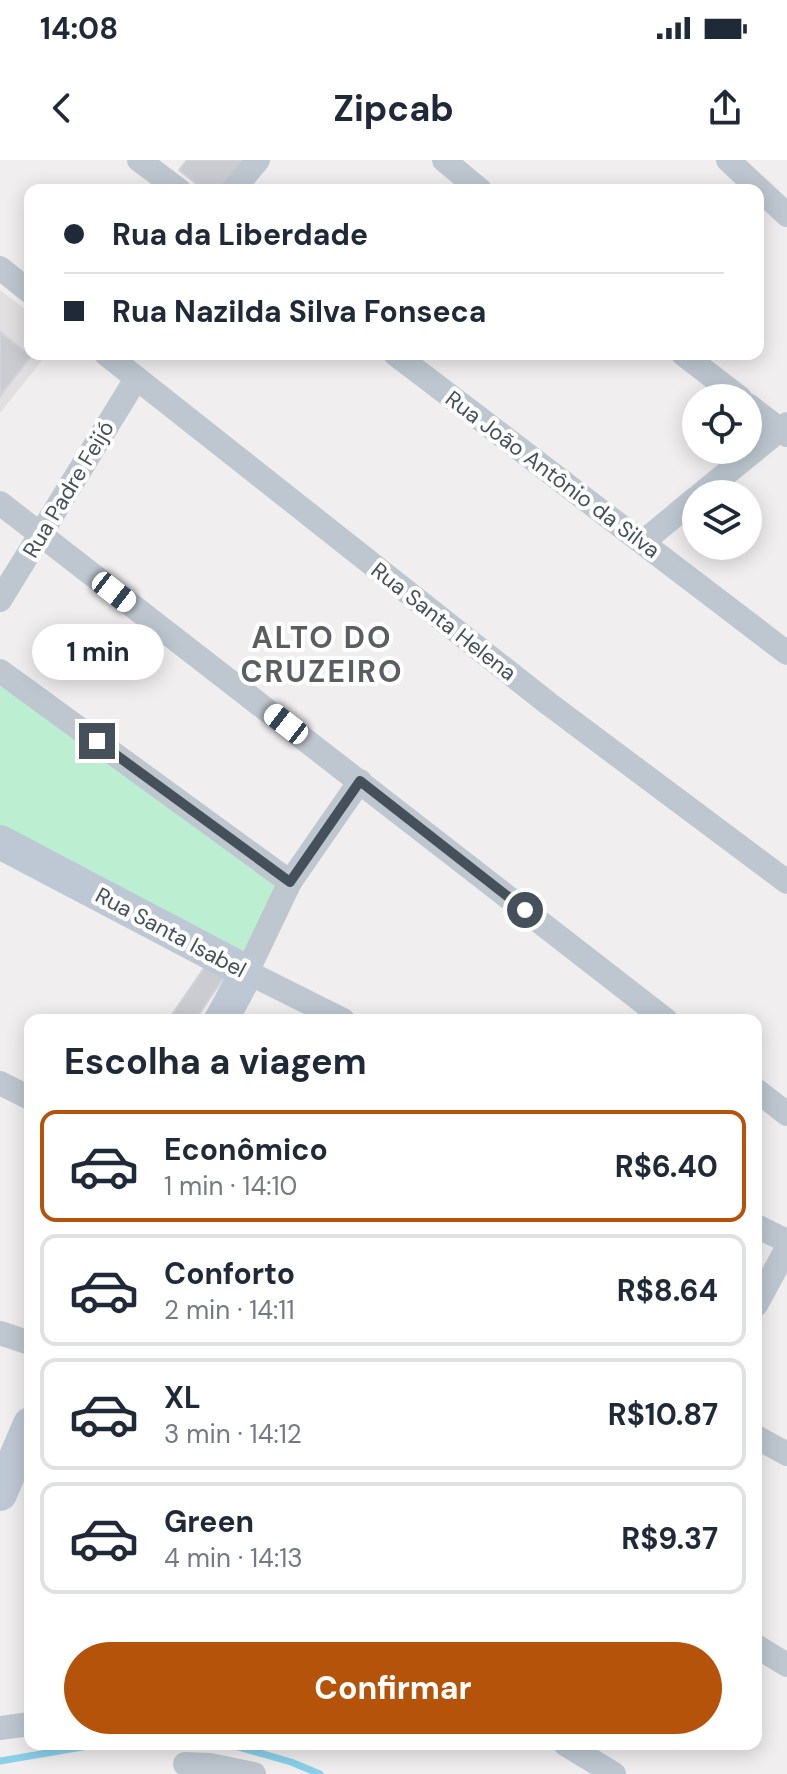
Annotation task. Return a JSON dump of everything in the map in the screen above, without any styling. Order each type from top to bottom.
[{"type":"street","points":[[139,160],[171,184]]},
{"type":"street","points":[[238,184],[258,160]]},
{"type":"street","points":[[444,160],[473,184]]},
{"type":"street","points":[[728,160],[754,184]]},
{"type":"street","points":[[764,194],[787,215]]},
{"type":"street","points":[[0,268],[24,287]]},
{"type":"street","name":"Rua Santa Helena","points":[[113,360],[549,704],[787,882]]},
{"type":"street","name":"Rua João Antônio da Silva","points":[[403,360],[787,653]]},
{"type":"street","points":[[691,360],[722,384]]},
{"type":"street","name":"Rua Padre Feijó","points":[[0,600],[136,379]]},
{"type":"street","points":[[719,480],[785,429],[762,414]]},
{"type":"street","points":[[0,503],[658,1014]]},
{"type":"street","points":[[643,542],[682,510]]},
{"type":"street","points":[[0,671],[290,882]]},
{"type":"street","points":[[224,1014],[290,882],[360,781]]},
{"type":"street","name":"Rua Santa Isabel","points":[[0,842],[331,1014]]},
{"type":"street","points":[[0,1083],[24,1095]]},
{"type":"street","points":[[762,1095],[787,1114]]},
{"type":"street","points":[[762,1229],[787,1241]]},
{"type":"street","points":[[762,1294],[787,1248]]},
{"type":"street","points":[[0,1333],[24,1341]]},
{"type":"street","points":[[0,1494],[24,1438]]},
{"type":"street","points":[[762,1440],[787,1454]]},
{"type":"street","points":[[762,1650],[787,1665]]},
{"type":"street","points":[[0,1728],[24,1725]]},
{"type":"street","points":[[575,1750],[614,1774]]},
{"type":"street","points":[[185,1766],[210,1765],[254,1774]]},
{"type":"shaded area","points":[[0,290],[24,308],[24,360],[42,360],[0,413]]},
{"type":"green space","points":[[0,686],[283,882],[244,957],[0,828]]},
{"type":"building","points":[[187,160],[244,160],[225,184],[196,184],[179,170]]},
{"type":"building","points":[[0,332],[24,351],[24,360],[28,360],[0,396]]},
{"type":"building","points":[[207,964],[225,976],[199,1014],[172,1014]]},
{"type":"waterway","points":[[0,1761],[65,1750]]},
{"type":"waterway","points":[[249,1750],[320,1774]]},
{"type":"district","name":"ALTO DO CRUZEIRO","points":[[322,655]]},
{"type":"route","points":[[97,741],[290,882],[360,781],[525,910]]}]
